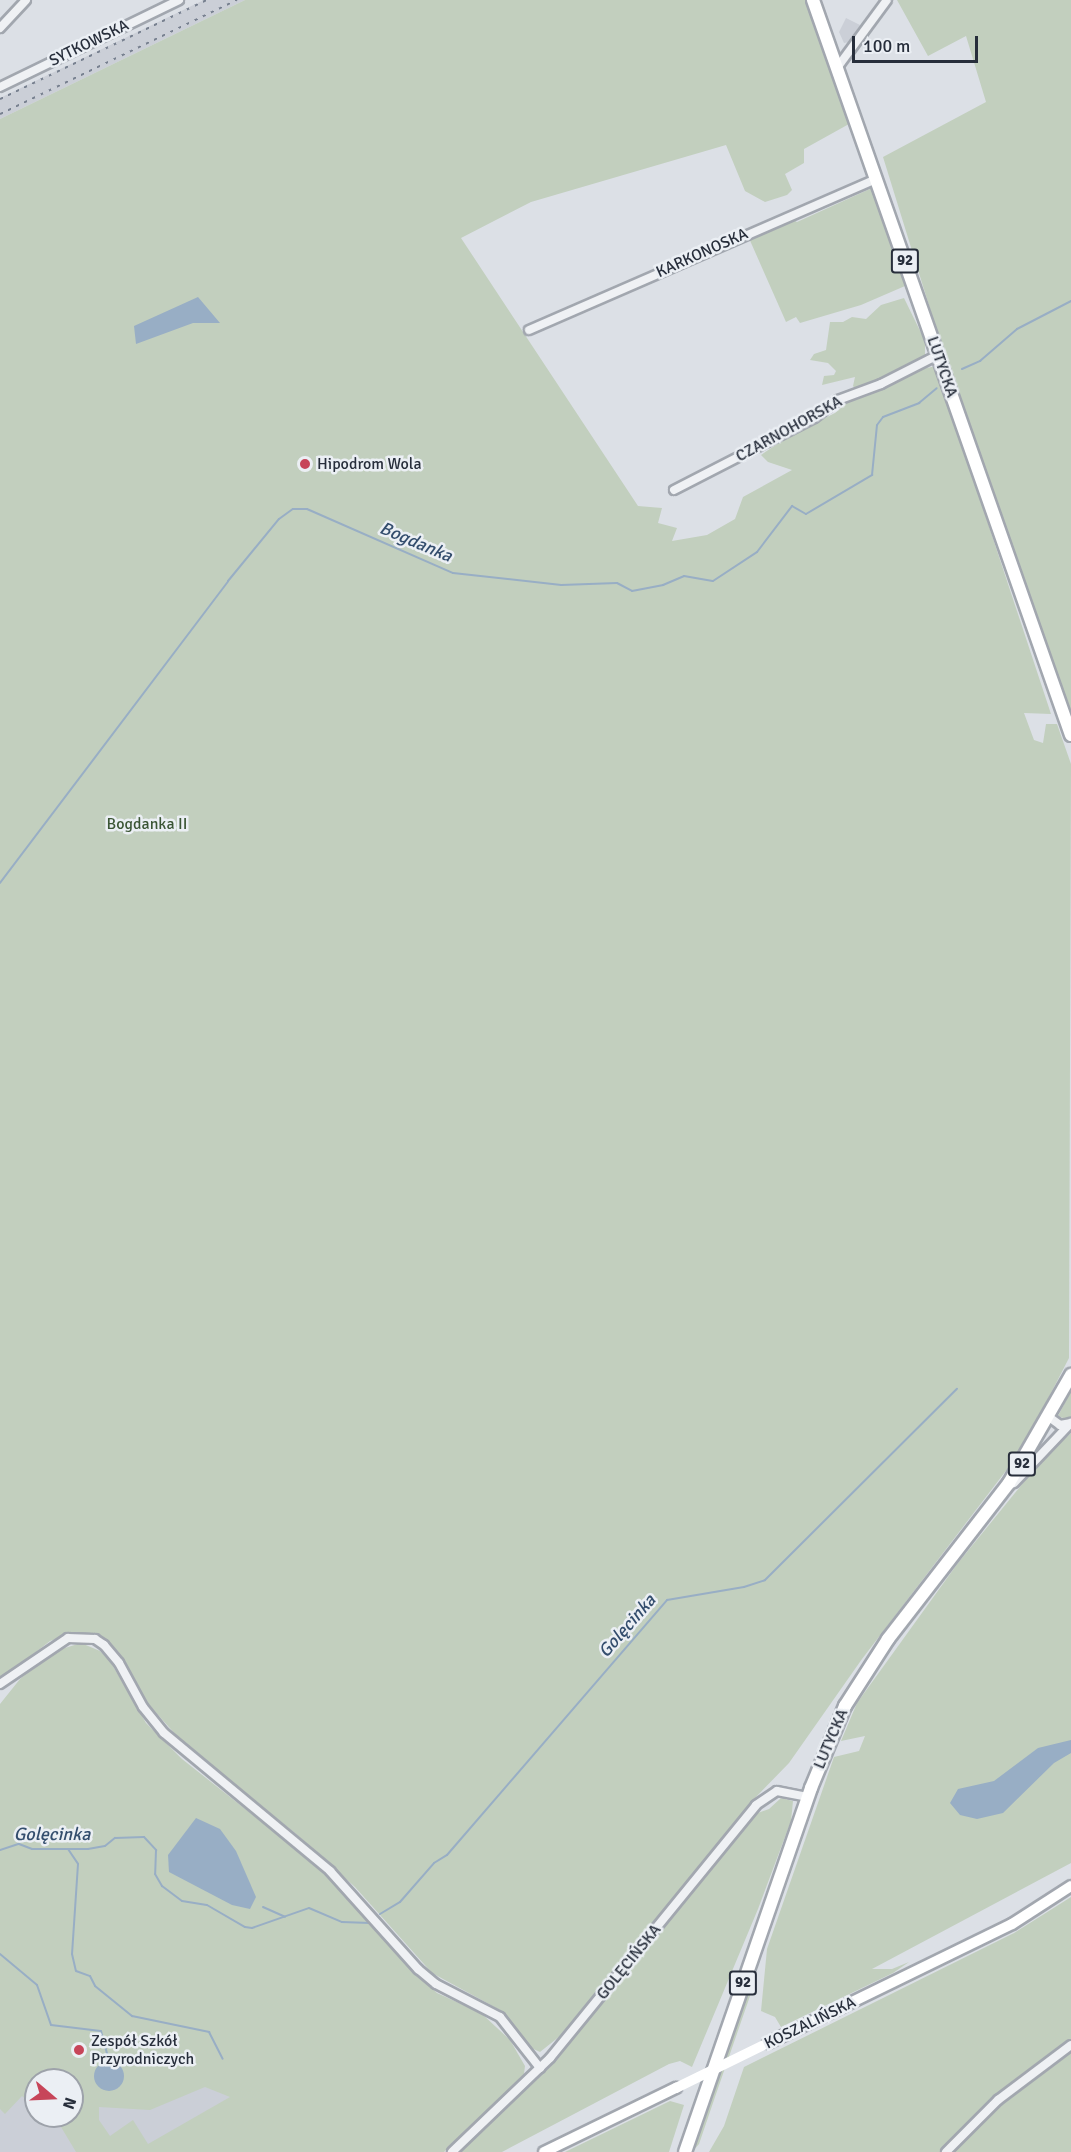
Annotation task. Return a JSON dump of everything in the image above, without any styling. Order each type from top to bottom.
[{"type":"main road","name":"LUTYCKA","points":[[813,0],[1071,735]]},
{"type":"main road","name":"LUTYCKA","points":[[685,2152],[808,1797],[836,1725],[858,1681],[991,1508],[1049,1417],[1071,1374]]},
{"type":"street","points":[[0,28],[26,0]]},
{"type":"street","name":"SYTKOWSKA","points":[[0,87],[179,0]]},
{"type":"street","points":[[837,68],[887,0]]},
{"type":"street","name":"KARKONOSKA","points":[[530,330],[876,179]]},
{"type":"street","name":"CZARNOHORSKA","points":[[674,490],[814,418],[838,400],[881,384],[938,355]]},
{"type":"street","points":[[1049,1417],[1060,1425],[1071,1423]]},
{"type":"street","points":[[991,1508],[1071,1423]]},
{"type":"street","points":[[0,1684],[69,1638],[95,1639],[104,1645],[120,1663],[143,1707],[164,1733],[330,1871],[430,1979],[500,2017],[540,2068]]},
{"type":"street","name":"GOLĘCIŃSKA","points":[[452,2152],[540,2068],[756,1805],[777,1791],[808,1797]]},
{"type":"street","name":"KOSZALIŃSKA","points":[[544,2152],[1012,1924],[1071,1886]]},
{"type":"street","points":[[946,2152],[998,2100],[1071,2045]]},
{"type":"shaded area","points":[[204,0],[245,0],[0,119],[0,98]]},
{"type":"shaded area","points":[[846,18],[860,25],[850,42],[844,43],[839,32]]},
{"type":"shaded area","name":"Zespół Szkół Przyrodniczych","points":[[0,1984],[209,2072],[313,2152],[0,2152]]},
{"type":"green space","name":"Bogdanka II","points":[[245,0],[809,0],[849,124],[804,149],[804,163],[785,174],[792,190],[787,195],[765,202],[745,191],[726,145],[531,202],[461,238],[638,506],[662,508],[658,523],[677,528],[672,541],[707,535],[735,519],[743,497],[792,470],[768,462],[761,455],[789,436],[835,413],[848,402],[918,370],[936,366],[1051,714],[1024,713],[1034,740],[1043,743],[1046,724],[1057,724],[1071,764],[1069,1358],[1021,1451],[862,1659],[789,1763],[753,1800],[560,2036],[540,2052],[529,2047],[500,2010],[432,1973],[355,1887],[295,1833],[185,1745],[142,1697],[120,1655],[106,1640],[91,1633],[74,1633],[50,1641],[0,1680],[0,119]]},
{"type":"green space","points":[[897,0],[1071,0],[1071,714],[949,370],[883,157],[986,102],[966,36],[928,56]]},
{"type":"green space","points":[[872,188],[905,286],[861,305],[800,323],[796,317],[786,322],[748,236],[792,219],[797,222]]},
{"type":"green space","points":[[904,298],[925,341],[925,357],[857,391],[853,386],[855,377],[822,385],[824,376],[834,375],[836,371],[828,363],[810,360],[814,354],[826,350],[830,322],[843,322],[852,317],[866,319],[881,305]]},
{"type":"green space","points":[[1071,1391],[1071,1417],[1068,1420],[1058,1416]]},
{"type":"green space","points":[[1071,1433],[1071,1863],[872,1969],[892,1969],[909,1962],[893,1973],[781,2027],[775,2017],[761,2011],[767,1949],[834,1757],[859,1751],[865,1736],[841,1741],[857,1703],[958,1563],[1041,1461]]},
{"type":"green space","points":[[81,1643],[100,1651],[110,1661],[146,1723],[182,1759],[330,1876],[404,1962],[437,1993],[481,2013],[510,2040],[525,2066],[524,2074],[444,2152],[76,2152],[62,2128],[84,2128],[84,2068],[24,2068],[24,2098],[22,2096],[5,2114],[0,2109],[0,1704],[20,1679],[52,1652]],"holes":[[[114,2061],[121,2066],[117,2089],[105,2090],[96,2070]],[[205,2087],[230,2097],[148,2144],[133,2120],[110,2136],[99,2120],[99,2107],[150,2110]]]},
{"type":"green space","points":[[781,1798],[793,1801],[791,1821],[758,1909],[692,2067],[680,2061],[669,2064],[502,2152],[460,2152],[550,2067],[755,1814],[769,1809]]},
{"type":"green space","points":[[1071,1897],[1071,2152],[709,2152],[724,2126],[744,2067],[1014,1933]]},
{"type":"green space","points":[[756,1967],[750,1996],[699,2144],[692,2152]]},
{"type":"green space","points":[[670,2101],[684,2105],[669,2152],[565,2152]]},
{"type":"water","points":[[198,297],[220,323],[193,323],[136,344],[134,326]]},
{"type":"water","points":[[1071,1740],[1071,1753],[1054,1763],[1003,1813],[977,1819],[960,1815],[950,1803],[958,1789],[994,1781],[1038,1748]]},
{"type":"water","points":[[196,1818],[220,1829],[236,1851],[256,1897],[250,1909],[232,1905],[169,1872],[168,1855]]},
{"type":"water","points":[[109,2061],[115,2062],[123,2070],[123,2082],[115,2090],[109,2091],[103,2090],[95,2082],[94,2076],[95,2070],[103,2062]]},
{"type":"waterway","name":"Bogdanka","points":[[962,369],[980,361],[1017,329],[1071,301]]},
{"type":"waterway","name":"Bogdanka","points":[[0,883],[228,581],[279,519],[293,509],[307,509],[453,573],[561,585],[617,583],[632,591],[663,585],[684,576],[713,581],[757,552],[792,506],[806,514],[872,475],[877,425],[883,417],[919,403],[937,388]]},
{"type":"waterway","name":"Golęcinka","points":[[380,1914],[400,1902],[434,1863],[447,1855],[667,1600],[744,1587],[765,1580],[957,1389]]},
{"type":"waterway","name":"Golęcinka","points":[[0,1850],[19,1844],[32,1849],[88,1849],[105,1846],[115,1838],[144,1837],[156,1850],[155,1874],[162,1886],[182,1901],[207,1905],[245,1927],[252,1928],[309,1908],[342,1922],[370,1923]]},
{"type":"waterway","points":[[68,1849],[78,1864],[72,1954],[76,1971],[90,1976],[95,1986],[132,2016],[209,2032],[223,2059]]},
{"type":"waterway","points":[[263,1907],[285,1917]]},
{"type":"waterway","points":[[0,1954],[37,1985],[51,2025],[101,2031],[109,2061]]},
{"type":"railway","points":[[0,99],[207,0]]},
{"type":"railway","points":[[0,114],[237,0]]},
{"type":"place","name":"Hipodrom Wola","points":[[305,464]]},
{"type":"place","name":"Zespół Szkół Przyrodniczych","points":[[79,2050]]}]
